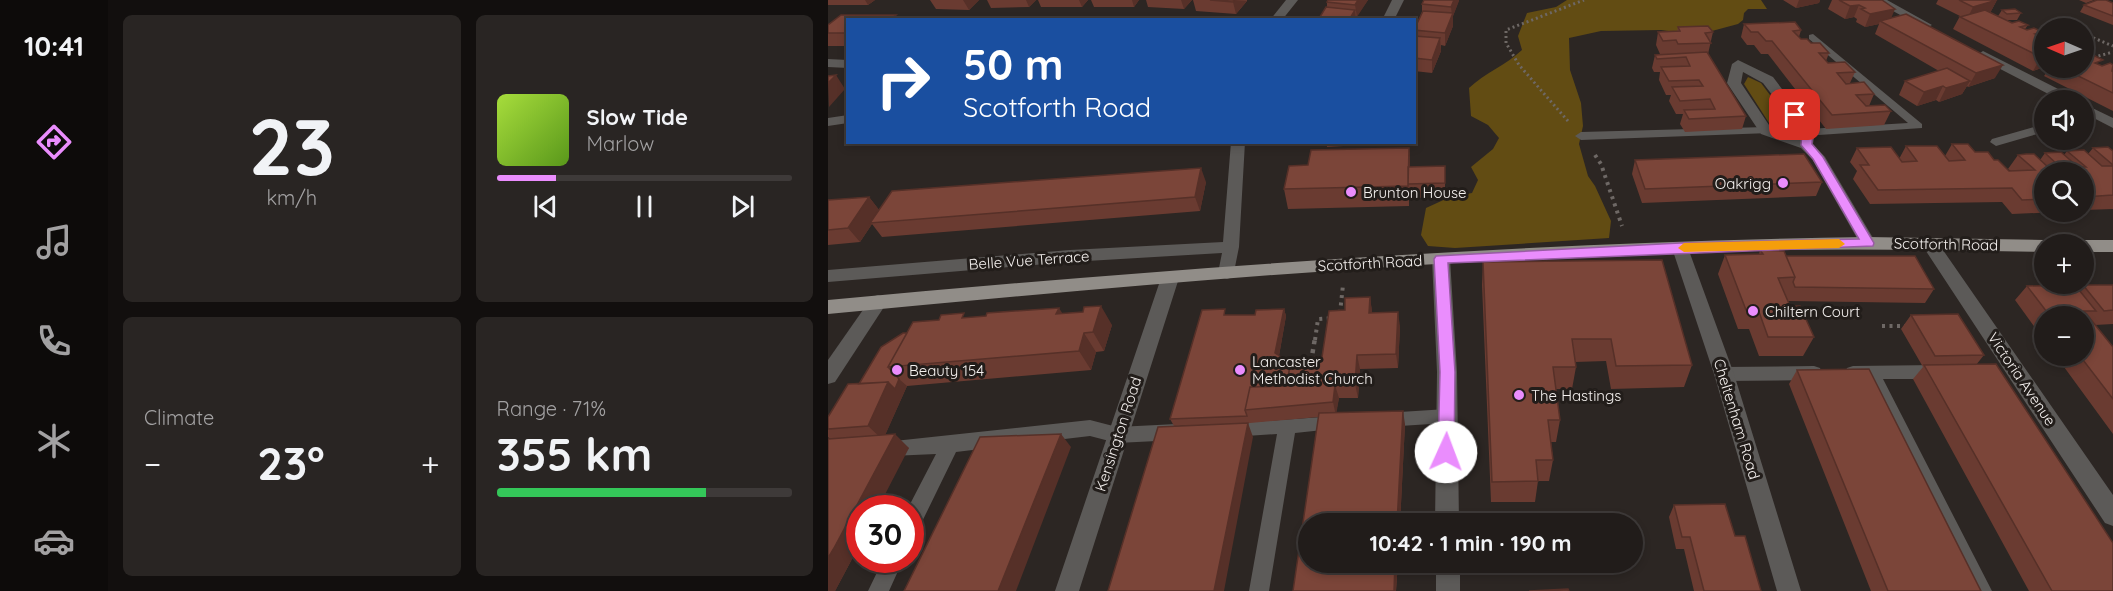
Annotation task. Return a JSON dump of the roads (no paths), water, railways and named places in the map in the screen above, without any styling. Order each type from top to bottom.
[{"type":"main road","name":"Scotforth Road","points":[[828,307],[1346,263],[1680,248],[1868,243],[2034,246]]},
{"type":"main road","points":[[2094,246],[2113,246]]},
{"type":"street","points":[[1277,18],[1292,0]]},
{"type":"street","points":[[1389,18],[1398,0]]},
{"type":"street","points":[[1879,0],[1942,34]]},
{"type":"street","points":[[1974,51],[2049,90]]},
{"type":"street","points":[[828,63],[846,64]]},
{"type":"street","points":[[1807,139],[1766,131],[1734,83],[1738,64],[1768,80],[1807,139],[1868,243]]},
{"type":"street","points":[[2094,116],[2113,124]]},
{"type":"street","points":[[828,122],[846,119]]},
{"type":"street","points":[[1227,273],[1231,247],[1234,165],[1238,144]]},
{"type":"street","name":"Victoria Avenue","points":[[1929,244],[2113,515]]},
{"type":"street","name":"Belle Vue Terrace","points":[[828,276],[1070,256],[1231,247]]},
{"type":"street","name":"Cheltenham Road","points":[[1680,248],[1724,374],[1789,591]]},
{"type":"street","points":[[1441,259],[1448,372],[1447,513]]},
{"type":"street","name":"Kensington Road","points":[[1068,591],[1170,278]]},
{"type":"street","points":[[828,376],[878,302]]},
{"type":"street","points":[[1448,573],[1448,591]]},
{"type":"lane","points":[[1807,139],[1918,126],[1813,37]]},
{"type":"lane","points":[[1581,136],[1766,131]]},
{"type":"lane","points":[[1996,142],[2034,131]]},
{"type":"lane","points":[[1724,374],[1822,369],[1871,372],[1949,371]]},
{"type":"lane","points":[[1993,371],[2016,371]]},
{"type":"lane","points":[[1871,372],[1982,591]]},
{"type":"lane","points":[[1219,430],[1447,416]]},
{"type":"lane","points":[[1259,591],[1287,426]]},
{"type":"lane","points":[[872,449],[950,445],[1090,428],[1117,435],[1197,431]]},
{"type":"lane","points":[[924,497],[950,445]]},
{"type":"lane","points":[[878,591],[887,573]]},
{"type":"place","name":"Oakrigg","points":[[1783,183]]},
{"type":"place","name":"Brunton House","points":[[1351,192]]},
{"type":"place","name":"Chiltern Court","points":[[1753,311]]},
{"type":"place","name":"Beauty 154","points":[[897,370]]},
{"type":"place","name":"Lancaster Methodist Church","points":[[1240,370]]},
{"type":"place","name":"The Hastings","points":[[1519,395]]}]
